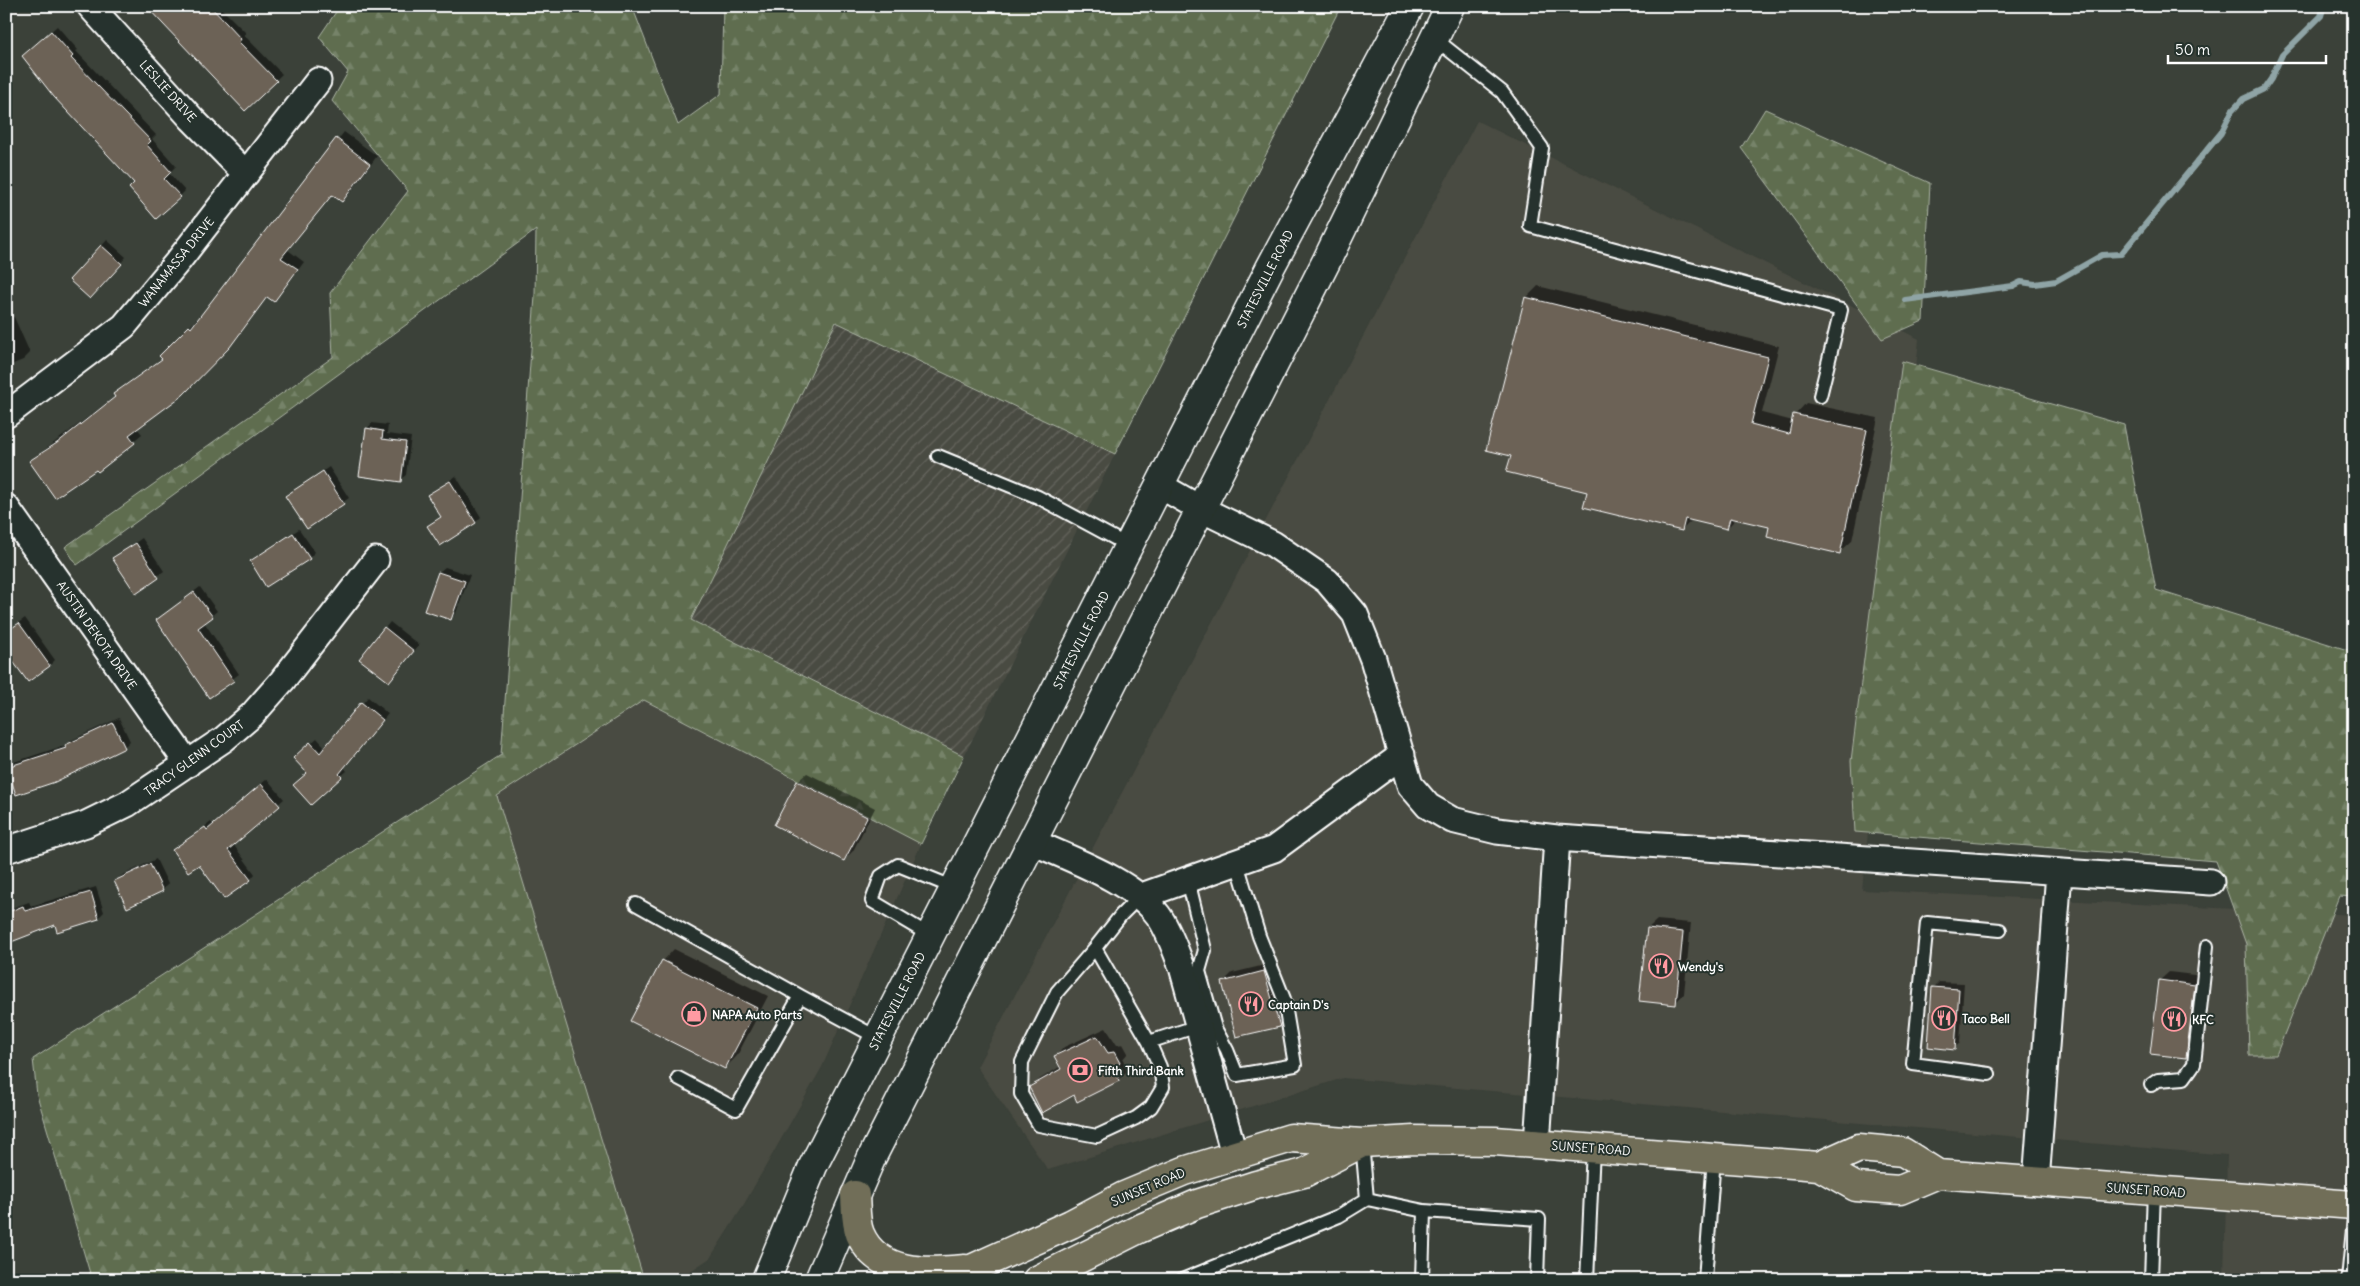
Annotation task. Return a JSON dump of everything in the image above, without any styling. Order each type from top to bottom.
[{"type":"main road","name":"STATESVILLE ROAD","points":[[766,1280],[812,1166],[931,936],[1270,268],[1410,6]]},
{"type":"main road","points":[[819,1280],[871,1159],[1201,510],[1330,253],[1450,6]]},
{"type":"main road","name":"SUNSET ROAD","points":[[947,1280],[1070,1224],[1124,1196],[1184,1171],[1290,1138],[1362,1144],[1456,1140],[1537,1144],[1819,1166],[1856,1187],[1900,1190],[1938,1174]]},
{"type":"main road","name":"SUNSET ROAD","points":[[1037,1280],[1139,1228],[1197,1204],[1304,1173],[1362,1144]]},
{"type":"main road","name":"SUNSET ROAD","points":[[1819,1166],[1859,1148],[1874,1149],[1903,1152],[1938,1174],[2354,1205]]},
{"type":"main road","points":[[855,1195],[860,1234],[870,1248],[885,1262],[901,1268],[930,1272],[974,1268]]},
{"type":"street","name":"LESLIE DRIVE","points":[[90,6],[192,119],[246,174]]},
{"type":"street","name":"WANAMASSA DRIVE","points":[[6,415],[124,326],[318,81]]},
{"type":"street","points":[[1160,486],[1201,510],[1273,544],[1327,581],[1355,614],[1373,658],[1410,785],[1428,806],[1452,820],[1497,831],[1557,838],[2211,882]]},
{"type":"street","name":"AUSTIN DEKOTA DRIVE","points":[[6,507],[188,764]]},
{"type":"street","name":"TRACY GLENN COURT","points":[[6,850],[86,824],[127,804],[224,739],[252,715],[298,661],[376,560]]},
{"type":"street","points":[[1139,897],[1274,849],[1402,755]]},
{"type":"street","points":[[1537,1144],[1557,838]]},
{"type":"street","points":[[1033,842],[1107,877],[1139,897],[1158,915],[1171,939],[1182,967],[1234,1154]]},
{"type":"street","points":[[2036,1182],[2059,872]]},
{"type":"lane","points":[[1434,38],[1502,92],[1542,148],[1530,226],[1841,310],[1820,396]]},
{"type":"lane","points":[[938,456],[1038,497],[1128,546]]},
{"type":"lane","points":[[1188,880],[1205,950],[1199,971],[1215,1028],[1237,1075],[1295,1065],[1284,999],[1259,936],[1237,863]]},
{"type":"lane","points":[[931,936],[872,901],[881,876],[898,865],[955,888]]},
{"type":"lane","points":[[1095,948],[1149,1042],[1160,1067],[1163,1087],[1151,1107],[1136,1118],[1097,1136],[1039,1125],[1021,1094],[1022,1062],[1058,992],[1095,948],[1110,932],[1121,914],[1139,897]]},
{"type":"lane","points":[[636,904],[878,1038]]},
{"type":"lane","points":[[1990,1074],[1913,1064],[1927,923],[2000,930]]},
{"type":"lane","points":[[2151,1085],[2158,1080],[2184,1078],[2194,1064],[2207,946]]},
{"type":"lane","points":[[678,1078],[736,1109],[800,996]]},
{"type":"lane","points":[[1149,1042],[1198,1026]]},
{"type":"lane","points":[[1362,1144],[1367,1200]]},
{"type":"lane","points":[[1587,1280],[1593,1148]]},
{"type":"lane","points":[[1705,1280],[1714,1158]]},
{"type":"lane","points":[[2151,1280],[2154,1190]]},
{"type":"lane","points":[[1182,1280],[1338,1216],[1367,1200],[1424,1211],[1539,1220],[1537,1280]]},
{"type":"lane","points":[[1422,1280],[1424,1211]]},
{"type":"lane","points":[[2348,1280],[2354,1219]]},
{"type":"shaded area","points":[[1477,121],[1919,339],[1862,890],[2354,915],[2354,1280],[2224,1280],[2227,1155],[1343,1078],[1048,1170],[977,1067]]},
{"type":"shaded area","points":[[836,322],[1115,454],[964,756],[691,620]]},
{"type":"shaded area","points":[[644,700],[921,844],[822,1067],[740,1211],[710,1258],[677,1280],[644,1280],[497,796]]},
{"type":"green space","points":[[340,6],[632,6],[678,125],[721,94],[723,6],[1341,6],[1115,454],[836,322],[691,620],[964,756],[921,844],[644,700],[497,796],[644,1280],[92,1280],[37,1095],[33,1059],[501,755],[535,296],[536,230],[77,565],[65,547],[333,357],[330,293],[408,191],[332,101],[348,72],[319,37]]},
{"type":"green space","points":[[1765,109],[1930,183],[1923,321],[1882,339],[1741,148]]},
{"type":"green space","points":[[1902,361],[2124,425],[2156,590],[2354,652],[2354,897],[2339,896],[2276,1055],[2249,1055],[2246,944],[2216,861],[1855,832],[1851,761]]},
{"type":"building","points":[[146,6],[210,6],[241,39],[239,42],[277,81],[245,111]]},
{"type":"building","points":[[51,31],[73,56],[71,58],[151,141],[147,145],[171,172],[164,179],[181,197],[156,219],[129,188],[134,183],[54,97],[22,56]]},
{"type":"building","points":[[336,138],[370,164],[342,202],[332,195],[281,258],[298,269],[274,302],[267,297],[230,347],[183,395],[129,435],[135,443],[98,472],[96,470],[55,498],[29,461],[57,443],[115,397],[113,394],[162,359],[159,356],[189,326],[191,328]]},
{"type":"building","points":[[101,245],[122,264],[90,299],[69,280]]},
{"type":"building","points":[[1525,297],[1768,357],[1751,424],[1789,434],[1793,414],[1867,430],[1840,554],[1767,537],[1769,527],[1730,518],[1727,529],[1685,519],[1682,531],[1583,507],[1587,492],[1506,472],[1511,456],[1486,450]]},
{"type":"building","points":[[366,428],[383,431],[382,439],[406,442],[401,482],[359,476]]},
{"type":"building","points":[[323,471],[344,504],[307,529],[285,496]]},
{"type":"building","points":[[450,481],[476,523],[440,546],[427,526],[441,517],[427,495]]},
{"type":"building","points":[[293,533],[310,559],[266,587],[250,561]]},
{"type":"building","points":[[136,543],[159,578],[136,594],[112,558]]},
{"type":"building","points":[[438,572],[465,581],[451,620],[424,611]]},
{"type":"building","points":[[194,592],[213,617],[198,628],[234,681],[209,698],[156,620]]},
{"type":"building","points":[[19,623],[50,666],[28,682],[6,652],[6,632]]},
{"type":"building","points":[[384,627],[414,651],[389,682],[359,659]]},
{"type":"building","points":[[361,702],[383,720],[339,774],[342,777],[311,805],[293,785],[307,773],[293,758],[310,742],[320,753]]},
{"type":"building","points":[[113,723],[125,748],[55,782],[16,795],[7,767],[66,748],[65,745]]},
{"type":"building","points":[[797,781],[867,817],[844,861],[774,825]]},
{"type":"building","points":[[261,784],[280,806],[228,850],[251,880],[224,899],[199,865],[188,872],[172,850],[205,827],[207,830]]},
{"type":"building","points":[[150,864],[163,891],[127,908],[114,881]]},
{"type":"building","points":[[91,892],[99,919],[57,932],[55,925],[6,944],[6,913],[23,906],[25,911]]},
{"type":"building","name":"Wendy's","points":[[1647,928],[1683,932],[1676,1005],[1639,1001]]},
{"type":"building","name":"NAPA Auto Parts","points":[[662,960],[757,1008],[725,1069],[630,1021]]},
{"type":"building","name":"Captain D's","points":[[1264,971],[1280,1027],[1236,1037],[1222,982]]},
{"type":"building","name":"KFC","points":[[2159,980],[2195,985],[2186,1058],[2150,1054]]},
{"type":"building","name":"Taco Bell","points":[[1932,987],[1959,989],[1955,1050],[1928,1047]]},
{"type":"building","points":[[1097,1036],[1108,1053],[1114,1052],[1120,1063],[1115,1068],[1119,1081],[1077,1102],[1074,1095],[1042,1113],[1029,1087],[1061,1069],[1054,1056]]},
{"type":"waterway","points":[[1905,300],[2013,286],[2021,282],[2035,284],[2056,281],[2102,255],[2121,254],[2221,133],[2232,111],[2243,99],[2264,89],[2271,79],[2282,55],[2321,16],[2324,6]]},
{"type":"place","name":"Wendy's","points":[[1661,966]]},
{"type":"place","name":"Captain D's","points":[[1251,1004]]},
{"type":"place","name":"NAPA Auto Parts","points":[[694,1014]]},
{"type":"place","name":"Taco Bell","points":[[1944,1018]]},
{"type":"place","name":"KFC","points":[[2174,1019]]},
{"type":"place","name":"Fifth Third Bank","points":[[1080,1070]]}]
